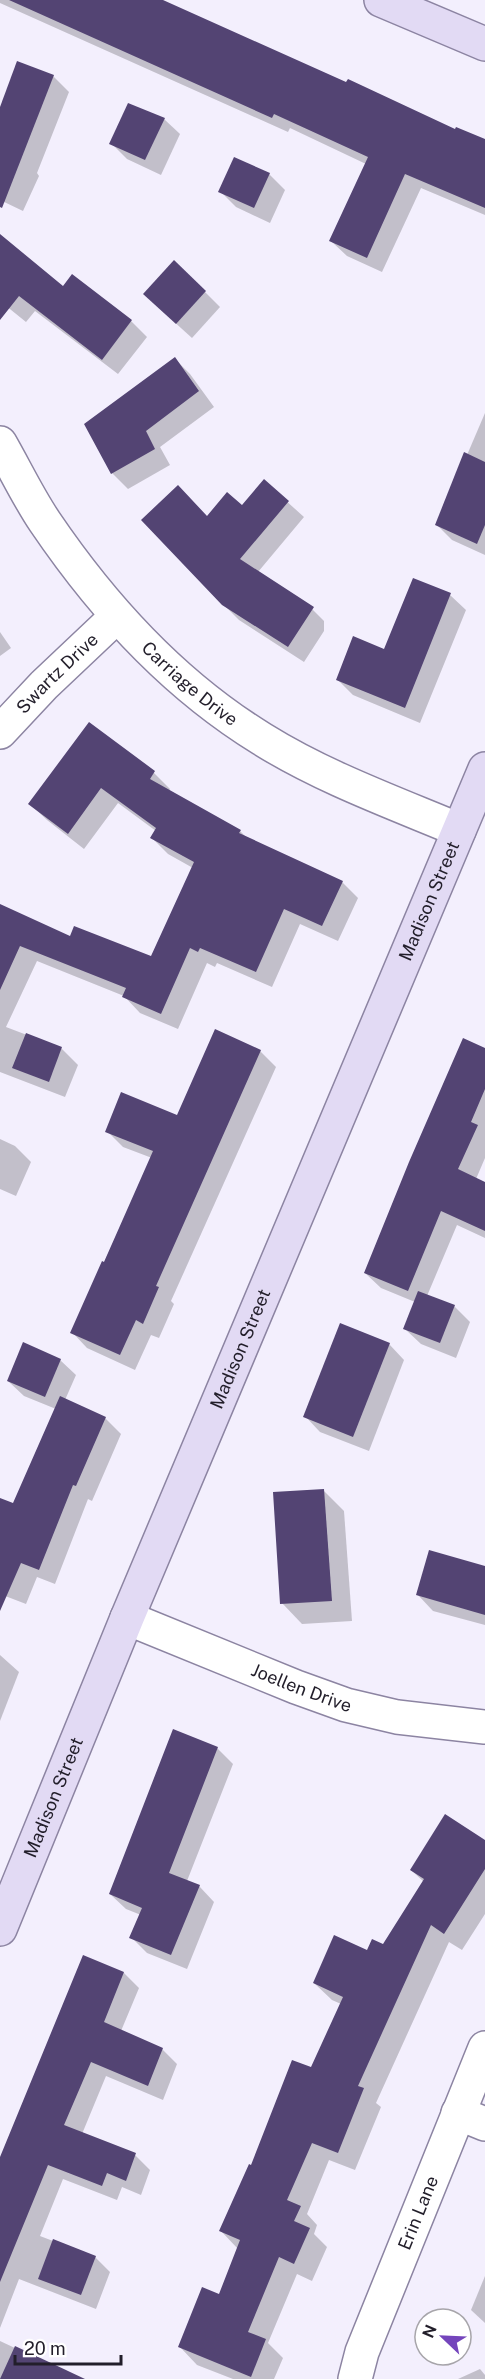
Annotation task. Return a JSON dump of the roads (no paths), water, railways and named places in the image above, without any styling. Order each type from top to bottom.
[{"type":"street","points":[[381,0],[485,44]]},
{"type":"street","name":"Carriage Drive","points":[[0,443],[43,520],[90,584],[117,616],[200,694],[261,738],[343,782],[459,830]]},
{"type":"street","name":"Swartz Drive","points":[[0,732],[44,685],[117,616]]},
{"type":"street","name":"Madison Street","points":[[0,1929],[127,1618],[485,769]]},
{"type":"street","name":"Joellen Drive","points":[[127,1618],[346,1705],[397,1717],[485,1727]]},
{"type":"street","name":"Erin Lane","points":[[354,2379],[362,2352],[471,2119],[485,2048]]}]
